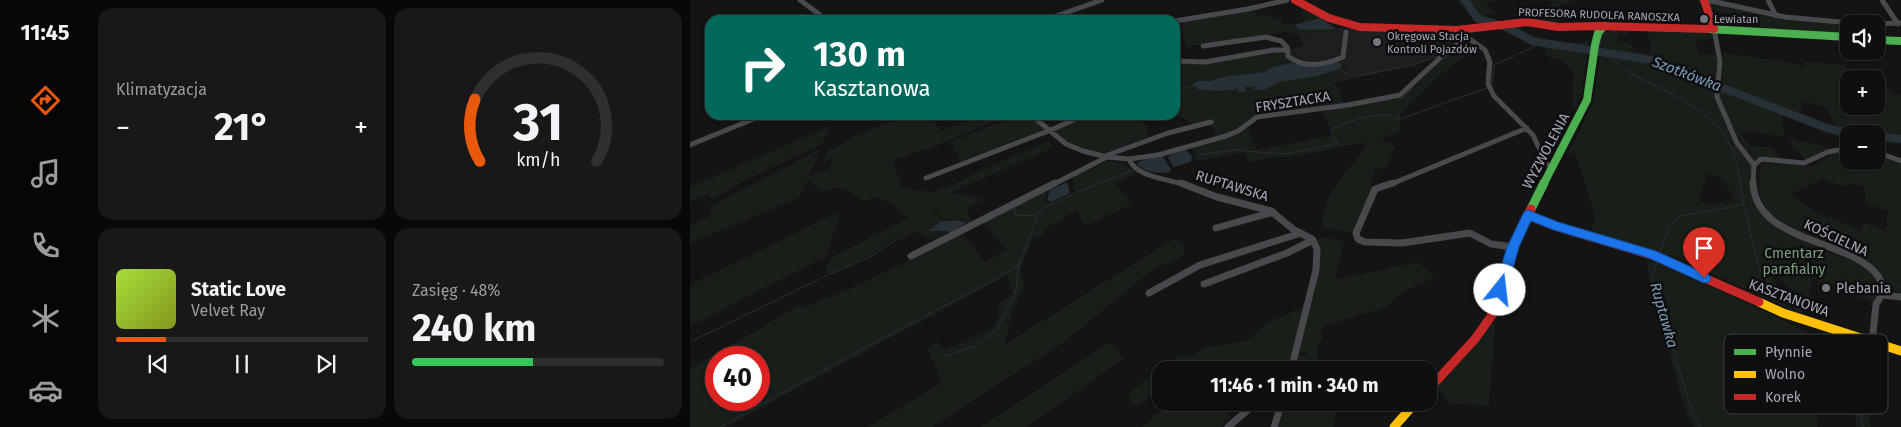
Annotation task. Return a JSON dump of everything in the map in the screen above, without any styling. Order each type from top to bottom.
[{"type":"street","points":[[800,0],[820,15]]},
{"type":"street","points":[[1059,15],[1102,0]]},
{"type":"street","points":[[1180,20],[1248,10],[1287,0]]},
{"type":"street","name":"PROFESORA RUDOLFA RANOSZKA","points":[[1295,0],[1329,18],[1354,26],[1458,30],[1527,22],[1597,29],[1714,29],[1840,36]]},
{"type":"street","points":[[1840,22],[1776,16],[1706,0],[1720,56],[1716,94],[1728,124],[1750,161],[1754,165],[1761,159],[1767,158],[1804,163],[1828,152],[1840,150]]},
{"type":"street","points":[[1768,0],[1776,16]]},
{"type":"street","points":[[1882,0],[1897,24]]},
{"type":"street","name":"WYZWOLENIA","points":[[1437,380],[1475,339],[1491,316],[1513,247],[1587,100],[1597,29]]},
{"type":"street","points":[[1458,30],[1482,46],[1488,56],[1490,68],[1488,84],[1494,96],[1533,135],[1546,163],[1552,167]]},
{"type":"street","points":[[1203,46],[1266,37],[1275,38],[1288,47],[1288,56],[1300,63],[1314,64],[1340,59],[1344,56],[1346,32]]},
{"type":"street","name":"FRYSZTACKA","points":[[1038,120],[1070,146],[1106,157],[1129,159],[1158,155],[1226,136],[1238,131],[1257,117],[1348,105],[1400,95],[1441,57],[1468,37]]},
{"type":"street","points":[[1885,41],[1901,42]]},
{"type":"street","points":[[1180,61],[1204,62],[1273,50],[1288,50]]},
{"type":"street","points":[[690,145],[752,120]]},
{"type":"street","points":[[926,178],[1073,120]]},
{"type":"street","points":[[911,256],[1106,157],[1168,133],[1211,122]]},
{"type":"street","points":[[1513,247],[1485,242],[1470,233],[1383,244],[1365,242],[1358,239],[1356,233],[1375,188],[1409,178],[1527,128]]},
{"type":"street","points":[[1885,155],[1901,161]]},
{"type":"street","name":"RUPTAWSKA","points":[[1129,159],[1132,166],[1140,172],[1172,180],[1217,197],[1273,212],[1289,226],[1313,240]]},
{"type":"street","name":"KOŚCIELNA","points":[[1754,165],[1755,195],[1767,214],[1790,230],[1868,267],[1876,273],[1882,282],[1885,290],[1883,295]]},
{"type":"street","points":[[1216,228],[1273,212]]},
{"type":"street","name":"KASZTANOWA","points":[[1528,215],[1554,226],[1652,254],[1783,312],[1848,334]]},
{"type":"street","points":[[1149,293],[1200,265],[1301,233]]},
{"type":"street","points":[[1204,284],[1296,251],[1313,240],[1318,254],[1315,280],[1293,361]]},
{"type":"street","points":[[1873,334],[1876,304],[1883,295],[1901,298]]},
{"type":"street","name":"KASZTANOWA","points":[[1888,347],[1901,351]]},
{"type":"street","points":[[1228,427],[1247,411]]},
{"type":"street","points":[[1274,427],[1279,411]]},
{"type":"street","points":[[1394,427],[1408,411]]},
{"type":"shaded area","points":[[1320,18],[1336,29],[1300,30],[1294,25]]},
{"type":"shaded area","points":[[1337,28],[1455,33],[1459,36],[1459,39],[1432,58],[1404,67],[1333,83],[1291,50],[1304,45],[1298,35]]},
{"type":"shaded area","points":[[1333,62],[1342,65],[1339,69],[1317,76],[1279,82],[1264,90],[1253,90],[1255,86],[1245,87],[1245,92],[1238,92],[1238,89],[1221,91],[1199,90],[1193,84],[1199,81],[1210,81],[1229,76],[1265,72],[1273,67],[1291,63],[1308,66]]},
{"type":"shaded area","points":[[1186,150],[1192,156],[1191,162],[1173,167],[1168,157]]},
{"type":"shaded area","points":[[1162,156],[1171,169],[1170,172],[1152,172],[1137,164],[1140,161]]},
{"type":"shaded area","points":[[1067,182],[1070,193],[1052,202],[1047,200],[1050,190]]},
{"type":"shaded area","points":[[959,220],[966,223],[950,233],[948,231],[929,231],[941,221]]},
{"type":"green space","points":[[1457,0],[1503,0],[1485,2],[1497,13],[1484,15],[1479,21],[1467,13]]},
{"type":"green space","points":[[1549,0],[1578,0],[1562,4],[1559,7],[1563,10],[1578,10],[1561,19],[1556,25],[1528,20],[1539,10],[1552,4]]},
{"type":"green space","points":[[1708,2],[1738,9],[1840,23],[1840,34],[1760,27],[1757,19],[1711,10]]},
{"type":"green space","points":[[1306,9],[1337,28],[1336,31],[1298,35],[1288,32],[1186,47],[1181,26],[1184,21],[1254,10],[1258,16],[1273,15],[1273,19],[1282,18],[1282,23],[1293,25],[1304,22],[1301,12]]},
{"type":"green space","points":[[1516,26],[1542,39],[1561,43],[1589,40],[1582,92],[1575,109],[1572,106],[1574,72],[1563,61],[1547,56],[1544,48],[1529,43],[1502,29]]},
{"type":"green space","name":"Cmentarz parafialny","points":[[1620,29],[1629,30],[1630,36],[1618,35],[1618,41],[1631,43],[1635,52],[1650,55],[1651,46],[1647,30],[1712,32],[1715,38],[1695,41],[1700,54],[1719,54],[1715,94],[1734,138],[1752,166],[1751,190],[1754,205],[1779,229],[1827,252],[1857,262],[1868,268],[1881,284],[1882,292],[1873,302],[1812,279],[1808,304],[1772,272],[1780,289],[1789,299],[1805,311],[1800,314],[1675,257],[1591,232],[1595,217],[1582,173],[1574,153],[1567,156],[1593,103],[1603,35]],"holes":[[[1707,174],[1722,178],[1722,182],[1725,183],[1734,199],[1732,201],[1707,205],[1699,200]]]},
{"type":"green space","points":[[1467,39],[1479,46],[1439,76],[1409,104],[1400,115],[1400,132],[1384,137],[1382,140],[1395,147],[1387,167],[1374,170],[1371,190],[1352,233],[1322,227],[1323,214],[1338,182],[1368,143],[1337,147],[1316,153],[1273,157],[1249,163],[1244,152],[1197,161],[1192,147],[1240,133],[1247,127],[1257,150],[1334,135],[1322,111],[1398,97],[1400,99],[1416,81]]},
{"type":"green space","points":[[1291,50],[1308,65],[1342,61],[1348,72],[1331,80],[1333,83],[1335,82],[1344,103],[1256,115],[1235,131],[1216,136],[1211,125],[1198,128],[1180,117],[1180,61],[1190,62]]},
{"type":"green space","points":[[1723,53],[1805,66],[1803,61],[1844,65],[1847,70],[1840,70],[1840,115],[1885,115],[1885,81],[1891,94],[1901,95],[1901,144],[1885,142],[1885,125],[1840,125],[1840,137],[1782,115],[1785,137],[1740,130],[1741,135],[1750,146],[1772,147],[1781,159],[1766,157],[1752,161],[1728,119],[1719,94],[1722,82]],"holes":[[[1803,101],[1826,108],[1835,125],[1801,113]]]},
{"type":"green space","points":[[896,120],[932,120],[942,131],[970,120],[997,120],[938,145],[893,160],[902,188],[931,192],[950,186],[972,174],[1049,141],[1053,148],[949,193],[985,198],[967,208],[972,223],[969,224],[961,219],[943,219],[934,208],[932,209],[941,218],[941,221],[930,230],[948,231],[947,233],[934,239],[915,232],[898,241],[897,236],[871,255],[830,275],[825,270],[831,257],[908,218],[892,204],[876,197],[863,202],[848,190],[840,188],[821,192],[808,179],[799,198],[690,243],[690,226],[711,215],[709,207],[822,148],[809,177],[823,171],[829,171],[833,158],[820,164],[829,150],[861,133]]},
{"type":"green space","points":[[1006,120],[1033,120],[1046,130],[961,163],[951,142]]},
{"type":"green space","points":[[1072,120],[1144,120],[1148,136],[1103,154],[1081,149],[1069,143],[1053,130]]},
{"type":"green space","points":[[830,126],[822,144],[745,180],[713,199],[710,197],[711,193],[690,202],[690,187]]},
{"type":"green space","points":[[1787,138],[1824,146],[1828,150],[1806,161]]},
{"type":"green space","points":[[1840,153],[1840,170],[1885,170],[1885,158],[1901,164],[1901,280],[1898,279],[1901,283],[1901,294],[1896,292],[1879,271],[1869,263],[1802,234],[1785,224],[1771,213],[1762,200],[1759,175],[1761,167],[1765,163],[1813,166],[1834,154]],"holes":[[[1822,179],[1844,187],[1850,183],[1864,187],[1866,204],[1888,211],[1886,231],[1863,222],[1861,230],[1816,213],[1791,194]]]},
{"type":"green space","points":[[1110,160],[1123,163],[1136,173],[1116,184],[1132,204],[1090,224],[1084,224],[1076,210],[1059,222],[1051,224],[1041,236],[1033,238],[1020,270],[1025,284],[1007,325],[1010,325],[1004,345],[1174,239],[1182,243],[1185,248],[1183,256],[1171,263],[1156,267],[1064,342],[932,427],[867,427],[942,383],[927,348],[938,342],[944,351],[993,328],[1000,312],[997,305],[1013,294],[1007,275],[770,403],[770,346],[729,346],[801,304],[800,309],[852,288],[955,238],[962,232],[985,263],[1007,249],[983,223],[1048,188],[1045,200],[1051,203],[1075,192],[1072,177]]},
{"type":"green space","points":[[841,211],[826,257],[690,326],[690,285]]},
{"type":"green space","points":[[1324,237],[1344,242],[1335,279],[1418,262],[1435,277],[1398,295],[1388,307],[1323,326],[1320,333],[1323,338],[1317,346],[1317,361],[1296,361],[1297,356],[1307,356],[1308,353],[1298,352],[1316,286],[1316,240]]},
{"type":"green space","points":[[1647,258],[1759,308],[1806,332],[1806,334],[1724,334],[1724,414],[1816,414],[1818,427],[1694,427],[1686,413],[1649,282]]},
{"type":"green space","points":[[1303,307],[1290,361],[1171,361],[1181,354],[1191,356],[1208,347],[1246,341],[1269,322]]},
{"type":"green space","points":[[1492,323],[1495,324],[1489,406],[1449,403],[1437,388],[1437,384]]},
{"type":"green space","points":[[1110,342],[1124,359],[1026,427],[980,427]]},
{"type":"green space","points":[[705,360],[705,411],[756,411],[726,427],[690,427],[690,369]]},
{"type":"green space","points":[[1152,375],[1152,395],[1143,402],[1132,406],[1128,393]]},
{"type":"green space","points":[[1160,411],[1227,411],[1231,417],[1221,427],[1142,427]]},
{"type":"green space","points":[[1282,411],[1337,411],[1333,427],[1277,427]]},
{"type":"green space","points":[[1855,414],[1869,414],[1871,427],[1856,427]]},
{"type":"waterway","name":"Szotkówka","points":[[1465,0],[1477,18],[1508,28],[1532,41],[1651,60],[1829,129],[1840,131]]},
{"type":"waterway","points":[[1599,51],[1602,35],[1616,30]]},
{"type":"waterway","points":[[1492,86],[1494,65],[1538,45],[1538,42]]},
{"type":"waterway","name":"Ruptawka","points":[[1609,53],[1628,72],[1674,95],[1708,117],[1725,136],[1735,159],[1743,199],[1742,205],[1680,216],[1669,226],[1659,255]]},
{"type":"waterway","points":[[1357,76],[1409,66],[1439,56]]},
{"type":"waterway","points":[[1486,79],[1487,61]]},
{"type":"waterway","points":[[1339,69],[1349,75]]},
{"type":"waterway","points":[[1401,100],[1414,85]]},
{"type":"waterway","points":[[1180,90],[1195,86]]},
{"type":"waterway","points":[[1394,118],[1400,119],[1487,88]]},
{"type":"waterway","points":[[1199,155],[1240,149],[1244,151],[1287,154],[1338,143],[1330,130],[1352,121],[1369,116],[1391,116]]},
{"type":"waterway","name":"Szotkówka","points":[[1885,137],[1901,139]]},
{"type":"waterway","points":[[1078,192],[1133,170]]},
{"type":"waterway","points":[[1019,264],[1039,212],[1043,208],[1071,195]]},
{"type":"waterway","points":[[1743,201],[1759,268],[1770,284],[1800,311]]},
{"type":"waterway","points":[[1012,207],[1015,209],[1015,215],[1037,216]]},
{"type":"waterway","points":[[690,342],[828,275],[870,257],[897,239]]},
{"type":"waterway","name":"Ruptawka","points":[[1657,261],[1652,278],[1692,412],[1700,427]]},
{"type":"waterway","points":[[720,427],[866,347],[998,278],[1019,264]]},
{"type":"waterway","points":[[942,357],[976,346],[997,329],[1016,291],[1019,264]]},
{"type":"waterway","points":[[1861,414],[1863,427]]},
{"type":"traffic: fast","points":[[1531,209],[1587,100],[1595,45],[1598,33],[1604,26]]},
{"type":"traffic: fast","points":[[1708,29],[1840,36]]},
{"type":"traffic: fast","points":[[1885,40],[1901,41]]},
{"type":"traffic: slow","points":[[1759,302],[1783,313],[1848,334]]},
{"type":"traffic: slow","points":[[1888,347],[1901,351]]},
{"type":"traffic: slow","points":[[1394,427],[1408,411]]},
{"type":"traffic: jam","points":[[1295,0],[1329,18],[1360,27],[1457,30],[1527,22],[1558,27],[1599,26],[1708,29]]},
{"type":"traffic: jam","points":[[1704,0],[1714,29]]},
{"type":"traffic: jam","points":[[1437,380],[1475,339],[1492,315],[1517,237],[1531,209]]},
{"type":"traffic: jam","points":[[1528,215],[1555,226],[1652,255],[1759,302]]},
{"type":"place","name":"Lewiatan","points":[[1704,19]]},
{"type":"place","name":"Okręgowa Stacja Kontroli Pojazdów","points":[[1377,42]]},
{"type":"place","name":"Plebania","points":[[1826,288]]},
{"type":"route","points":[[1500,290],[1513,247],[1528,215],[1554,226],[1652,254],[1704,278]]}]
